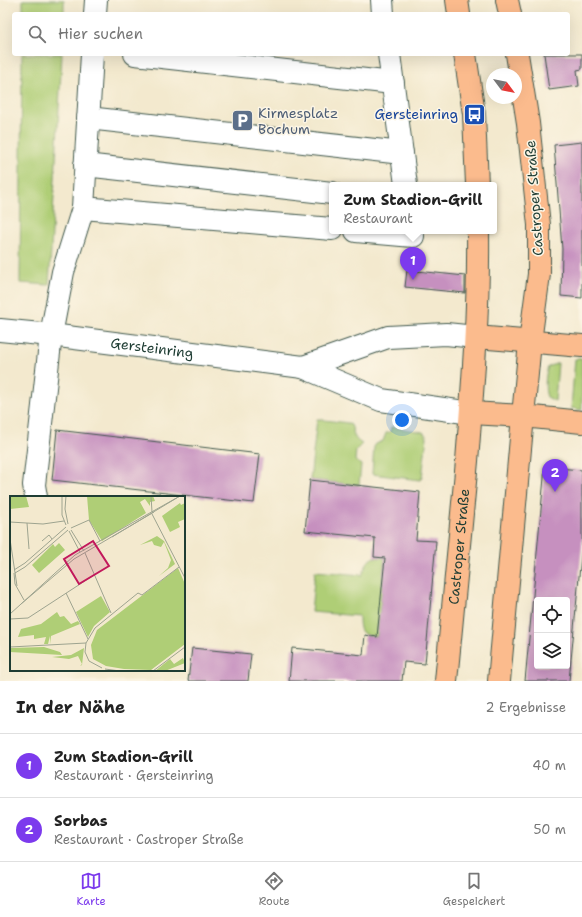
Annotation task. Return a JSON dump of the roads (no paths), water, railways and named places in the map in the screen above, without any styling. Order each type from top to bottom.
[{"type":"main road","points":[[457,0],[459,12]]},
{"type":"main road","points":[[508,0],[510,12]]},
{"type":"main road","points":[[465,56],[474,114],[477,182]]},
{"type":"main road","name":"Castroper Straße","points":[[499,681],[522,416],[538,284],[539,225],[528,123],[516,56]]},
{"type":"main road","name":"Castroper Straße","points":[[446,681],[471,413],[476,337],[478,234]]},
{"type":"main road","points":[[476,337],[582,346]]},
{"type":"main road","points":[[471,413],[582,422]]},
{"type":"street","points":[[95,12],[96,0]]},
{"type":"street","points":[[382,0],[383,12]]},
{"type":"street","points":[[36,496],[34,485],[51,335],[63,272],[83,208],[92,56]]},
{"type":"street","points":[[153,56],[392,83]]},
{"type":"street","points":[[389,56],[406,182]]},
{"type":"street","points":[[88,118],[402,153]]},
{"type":"street","points":[[85,165],[329,193]]},
{"type":"street","points":[[83,208],[329,229]]},
{"type":"street","points":[[390,234],[413,236],[413,234]]},
{"type":"street","name":"Gersteinring","points":[[0,330],[51,335],[303,367],[381,400],[471,413]]},
{"type":"street","name":"Gersteinring","points":[[303,367],[388,336],[446,334],[476,337]]},
{"type":"place","name":"Gersteinring","points":[[474,114]]},
{"type":"place","name":"Kirmesplatz Bochum","points":[[243,121]]},
{"type":"place","name":"Zum Stadion-Grill","points":[[413,280]]},
{"type":"place","name":"Sorbas","points":[[555,492]]}]
